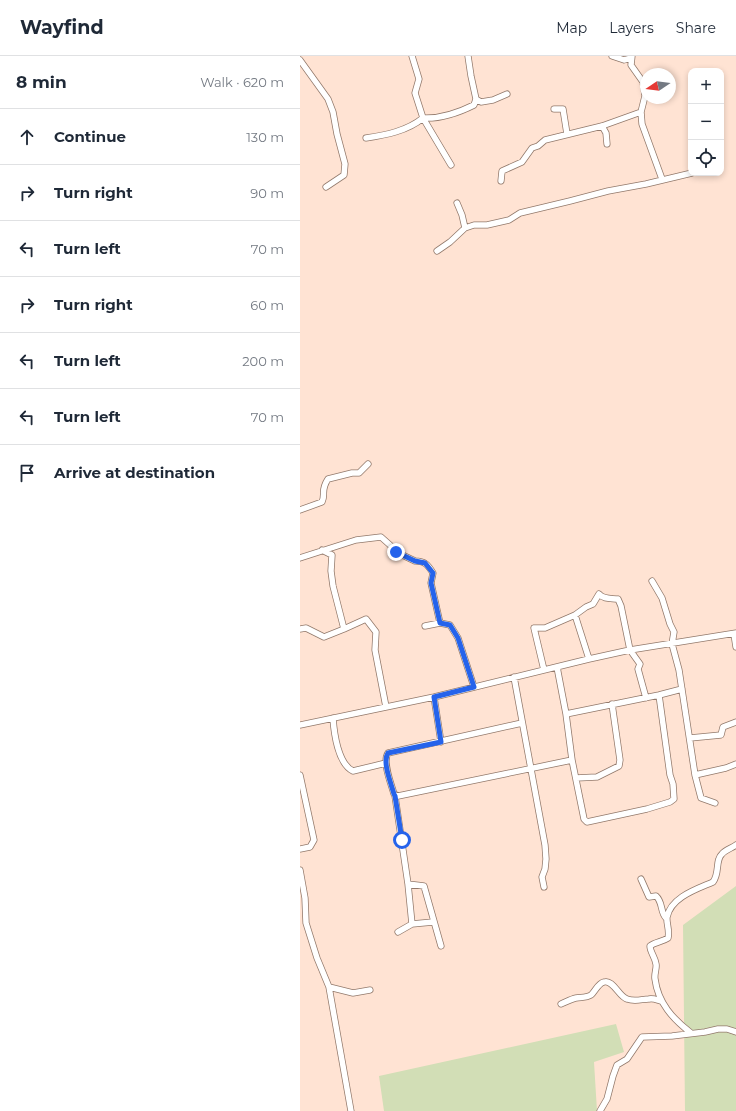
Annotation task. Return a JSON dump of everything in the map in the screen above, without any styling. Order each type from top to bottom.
[{"type":"street","points":[[412,56],[419,79],[415,93],[423,118],[451,165]]},
{"type":"street","points":[[366,138],[399,131],[415,124],[423,118],[450,115],[474,105],[476,99],[468,56]]},
{"type":"street","points":[[612,56],[624,60],[632,57],[631,64],[643,82],[645,96],[641,112],[642,124],[662,179]]},
{"type":"street","points":[[300,60],[328,99],[333,112],[345,164],[344,175],[326,187]]},
{"type":"street","points":[[476,99],[481,102],[493,100],[507,94]]},
{"type":"street","points":[[554,109],[563,109],[567,134]]},
{"type":"street","points":[[501,181],[502,171],[522,162],[532,148],[538,146],[545,140],[602,126],[641,112]]},
{"type":"street","points":[[602,126],[606,133],[607,144]]},
{"type":"street","points":[[437,251],[450,242],[465,228],[474,225],[487,225],[509,220],[520,213],[570,202],[608,191],[688,174]]},
{"type":"street","points":[[457,203],[465,228]]},
{"type":"street","points":[[300,510],[322,502],[324,499],[322,491],[323,486],[328,479],[352,473],[359,473],[368,464]]},
{"type":"street","points":[[300,558],[356,540],[381,536],[396,552],[415,561],[425,563],[433,573],[431,583],[440,623]]},
{"type":"street","points":[[322,550],[332,555],[331,571],[333,586],[344,629]]},
{"type":"street","points":[[652,581],[662,598],[674,632],[672,644],[679,670],[695,775],[701,798],[716,804]]},
{"type":"street","points":[[544,670],[534,628],[545,628],[575,615],[593,604],[599,594],[601,597],[618,599],[621,606],[630,650],[640,664],[638,669],[646,698]]},
{"type":"street","points":[[575,615],[589,659]]},
{"type":"street","points":[[300,629],[306,628],[324,636],[366,619],[376,632],[376,650],[386,707]]},
{"type":"street","points":[[425,626],[440,623],[450,625],[458,638],[474,687]]},
{"type":"street","points":[[300,725],[434,697],[630,650],[735,634],[736,647]]},
{"type":"street","points":[[556,667],[566,714],[572,760],[584,819],[587,822],[647,809],[670,802],[674,799],[659,695]]},
{"type":"street","points":[[514,677],[545,846],[546,859],[542,877],[544,886]]},
{"type":"street","points":[[566,714],[646,698],[682,689]]},
{"type":"street","points":[[434,697],[441,742]]},
{"type":"street","points":[[576,778],[597,777],[619,766],[620,760],[612,704]]},
{"type":"street","points":[[333,718],[334,730],[341,755],[348,768],[353,771],[386,763]]},
{"type":"street","points":[[690,738],[721,734],[723,727],[736,722]]},
{"type":"street","points":[[412,924],[408,884],[395,796],[386,763],[388,753],[522,723]]},
{"type":"street","points":[[395,796],[572,760]]},
{"type":"street","points":[[695,775],[726,768],[736,764]]},
{"type":"street","points":[[300,775],[314,840],[310,847],[300,849]]},
{"type":"street","points":[[666,918],[672,905],[679,899],[713,882],[716,877],[718,860],[721,854],[736,845]]},
{"type":"street","points":[[300,870],[305,898],[306,923],[317,958],[329,986],[351,1111]]},
{"type":"street","points":[[641,879],[649,897],[656,896],[660,899],[670,932],[665,941],[651,944],[650,948],[657,964],[655,980],[661,1001],[667,1011],[691,1033]]},
{"type":"street","points":[[408,884],[424,886],[441,946]]},
{"type":"street","points":[[398,932],[412,924],[433,922]]},
{"type":"street","points":[[561,1004],[592,994],[603,982],[614,986],[621,995],[627,999],[641,1000],[650,998],[661,1001]]},
{"type":"street","points":[[329,986],[353,993],[370,990]]},
{"type":"street","points":[[600,1111],[607,1099],[617,1065],[627,1059],[642,1037],[672,1036],[718,1029],[727,1029],[736,1032]]},
{"type":"green space","points":[[736,886],[736,1111],[685,1111],[683,925]]},
{"type":"green space","points":[[616,1024],[624,1052],[594,1062],[597,1111],[384,1111],[379,1076]]},
{"type":"route","points":[[396,552],[415,561],[425,563],[433,573],[431,583],[440,623],[450,625],[458,638],[474,687],[434,697],[441,742],[388,753],[386,757],[386,763],[395,796],[402,840]]}]
